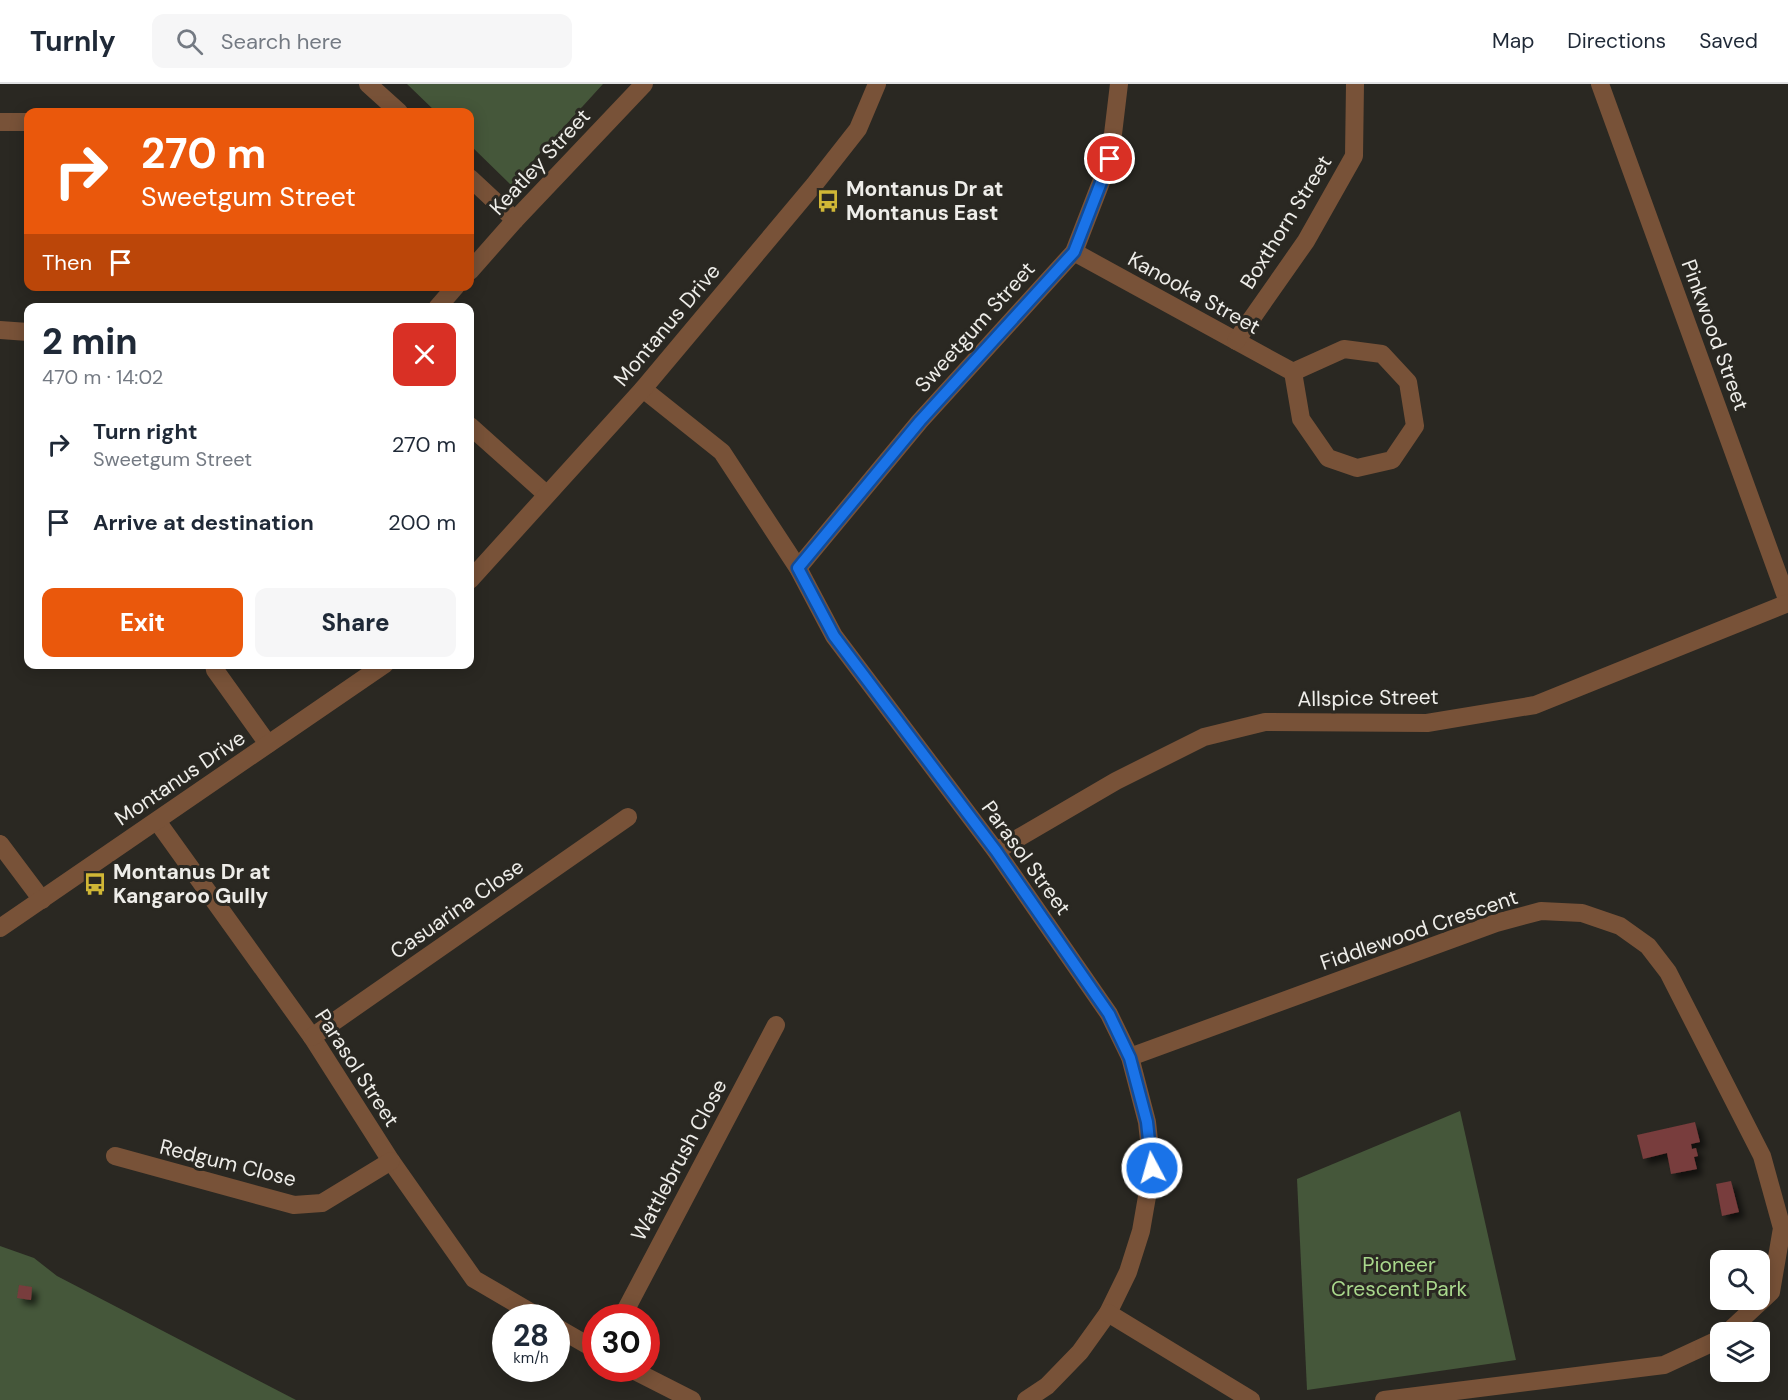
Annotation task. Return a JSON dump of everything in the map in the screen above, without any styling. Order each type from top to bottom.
[{"type":"street","points":[[368,84],[395,108]]},
{"type":"street","name":"Keatley Street","points":[[474,266],[644,84]]},
{"type":"street","name":"Montanus Drive","points":[[474,576],[643,389],[814,185],[858,129],[877,84]]},
{"type":"street","name":"Sweetgum Street","points":[[798,568],[920,421],[1074,252],[1110,159],[1119,84]]},
{"type":"street","name":"Boxthorn Street","points":[[1236,341],[1305,241],[1354,156],[1355,84]]},
{"type":"street","name":"Pinkwood Street","points":[[1600,84],[1788,603]]},
{"type":"street","points":[[0,122],[24,122]]},
{"type":"street","points":[[474,182],[515,220]]},
{"type":"street","name":"Kanooka Street","points":[[1074,252],[1293,372]]},
{"type":"street","points":[[441,303],[452,291]]},
{"type":"street","points":[[0,330],[24,332]]},
{"type":"street","points":[[1344,349],[1382,354],[1408,382],[1415,426],[1392,460],[1357,468],[1328,458],[1301,419],[1293,372],[1344,349]]},
{"type":"street","name":"Parasol Street","points":[[643,389],[722,452],[798,568],[834,636],[996,851],[1109,1014],[1130,1058],[1147,1122],[1152,1168],[1141,1231],[1128,1272],[1108,1313],[1080,1352],[1047,1386],[1026,1400]]},
{"type":"street","points":[[474,430],[546,495]]},
{"type":"street","name":"Allspice Street","points":[[996,851],[1116,781],[1204,737],[1265,722],[1427,723],[1535,705],[1788,603]]},
{"type":"street","points":[[215,669],[268,744]]},
{"type":"street","name":"Montanus Drive","points":[[0,928],[379,669]]},
{"type":"street","name":"Casuarina Close","points":[[312,1037],[628,817]]},
{"type":"street","name":"Parasol Street","points":[[157,821],[312,1037],[391,1161],[474,1279],[517,1304]]},
{"type":"street","points":[[0,844],[42,900]]},
{"type":"street","name":"Fiddlewood Crescent","points":[[1130,1058],[1496,923],[1541,911],[1582,913],[1620,926],[1648,946],[1668,972],[1762,1156],[1782,1228],[1771,1292],[1739,1322]]},
{"type":"street","name":"Wattlebrush Close","points":[[629,1304],[776,1025]]},
{"type":"street","name":"Redgum Close","points":[[115,1156],[294,1205],[322,1203],[391,1161]]},
{"type":"street","points":[[1108,1313],[1251,1400]]},
{"type":"street","points":[[1384,1400],[1664,1365],[1710,1344]]},
{"type":"street","points":[[657,1382],[692,1400]]},
{"type":"green space","points":[[407,84],[603,84],[511,185],[474,149],[474,108],[432,108]]},
{"type":"green space","name":"Pioneer Crescent Park","points":[[1460,1111],[1516,1360],[1307,1390],[1297,1179]]},
{"type":"green space","points":[[0,1246],[34,1258],[57,1276],[296,1400],[0,1400]]},
{"type":"building","points":[[1695,1122],[1700,1142],[1691,1144],[1692,1149],[1696,1148],[1698,1156],[1694,1157],[1697,1169],[1671,1174],[1667,1153],[1643,1159],[1637,1135]]},
{"type":"building","points":[[1731,1181],[1739,1212],[1722,1216],[1716,1184]]},
{"type":"building","points":[[19,1285],[32,1287],[31,1300],[17,1298]]},
{"type":"place","name":"Montanus Dr at Montanus East","points":[[828,201]]},
{"type":"place","name":"Montanus Dr at Kangaroo Gully","points":[[95,884]]},
{"type":"route","points":[[1110,159],[1074,252],[920,421],[798,568],[834,636],[996,851],[1109,1014],[1130,1058],[1147,1122],[1152,1168]]}]
